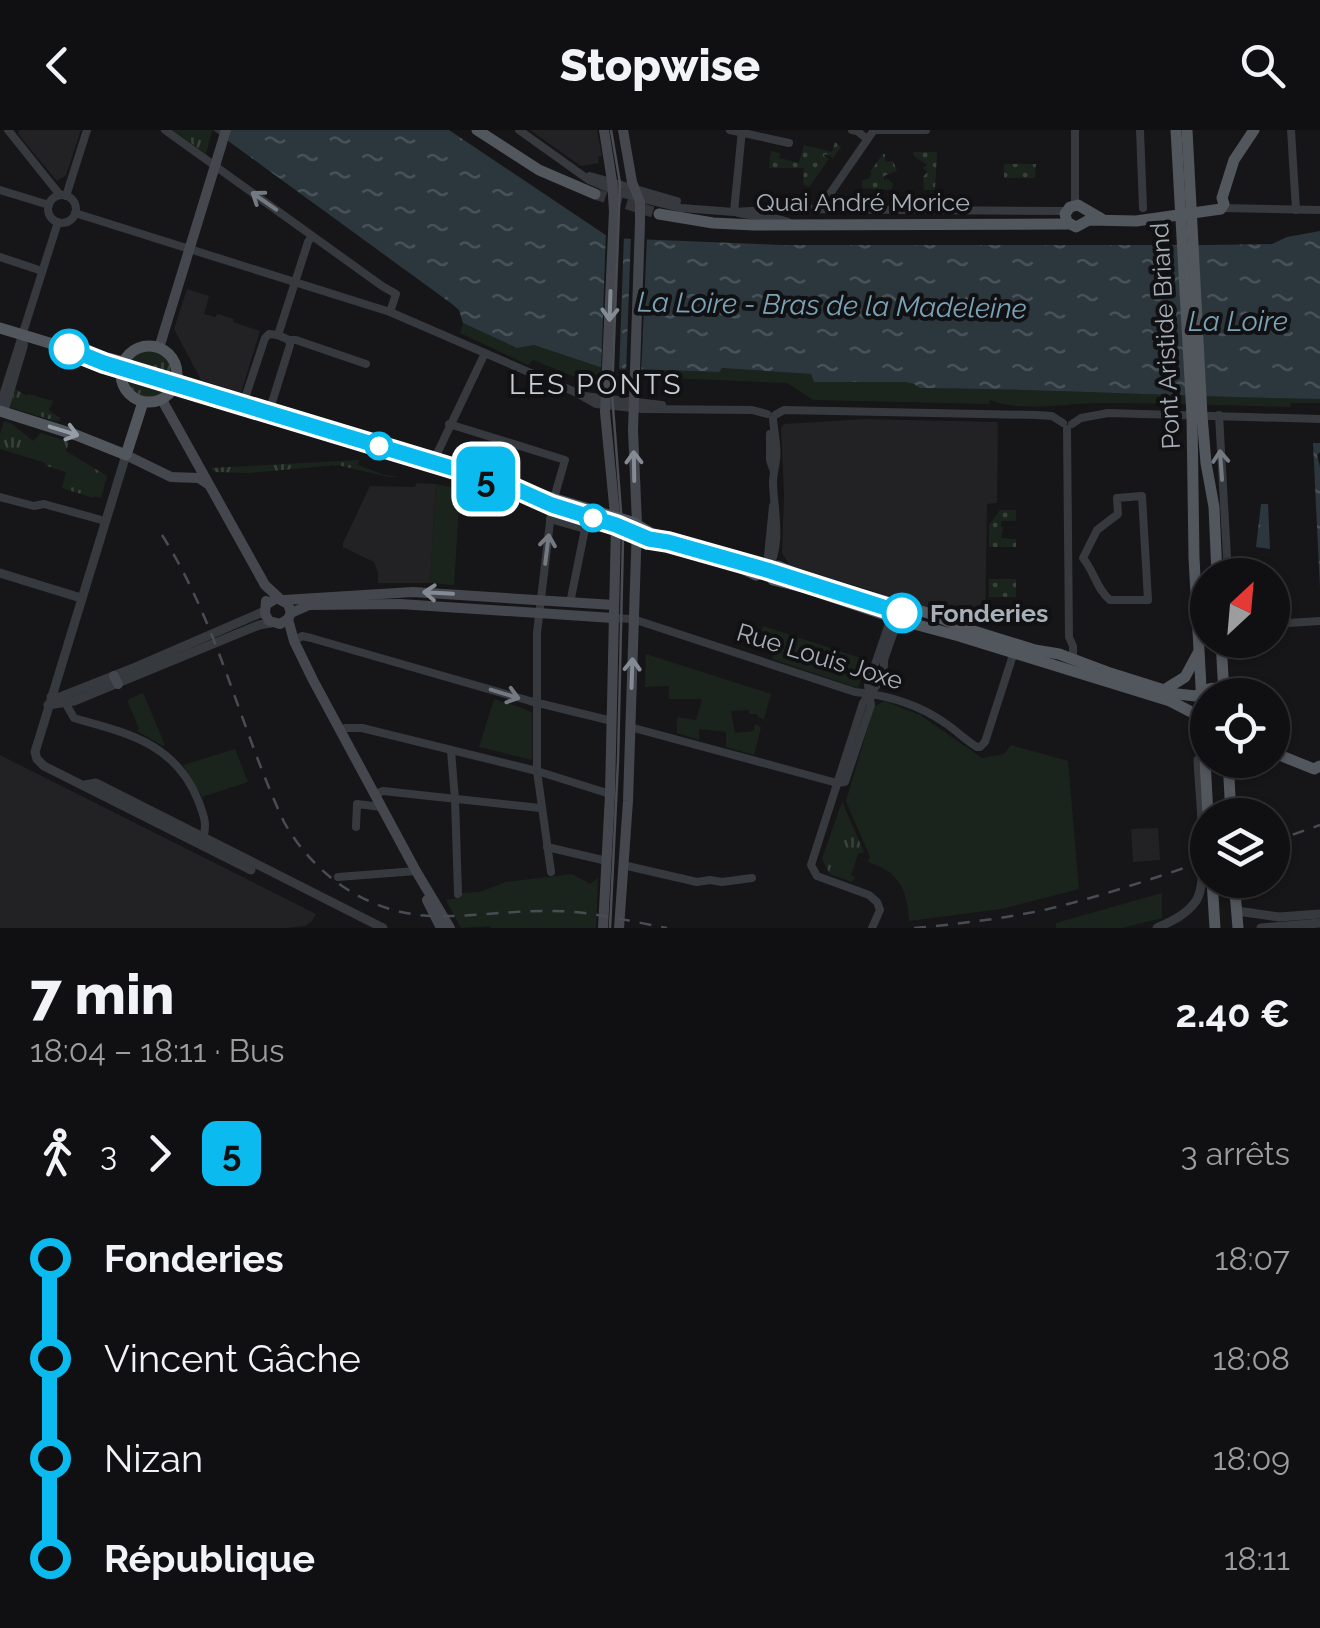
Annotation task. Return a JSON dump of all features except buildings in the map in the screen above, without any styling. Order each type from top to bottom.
[{"type":"main road","points":[[158,348],[226,130]]},
{"type":"main road","points":[[477,130],[538,170],[606,188]]},
{"type":"main road","points":[[603,928],[616,521],[606,397],[608,158],[604,130]]},
{"type":"main road","points":[[619,928],[637,529],[634,399],[638,200],[623,130]]},
{"type":"main road","points":[[1176,130],[1188,206]]},
{"type":"main road","points":[[1187,130],[1188,206]]},
{"type":"main road","points":[[1188,206],[1216,203],[1245,130]]},
{"type":"main road","points":[[1227,169],[1254,130]]},
{"type":"main road","name":"Quai André Morice","points":[[659,214],[713,223],[794,225],[1076,214],[1126,221],[1188,206]]},
{"type":"main road","name":"Pont Aristide Briand","points":[[1188,206],[1200,465]]},
{"type":"main road","points":[[0,328],[89,356],[124,362]]},
{"type":"main road","points":[[158,348],[170,356],[176,380],[162,400],[143,402],[132,397],[124,386],[121,371],[136,350],[158,348]]},
{"type":"main road","points":[[176,380],[767,570],[778,566],[814,581],[896,603],[1190,711]]},
{"type":"main road","points":[[162,400],[266,585],[288,604],[282,620]]},
{"type":"main road","points":[[126,455],[143,402]]},
{"type":"main road","points":[[1,410],[76,434],[174,478],[199,478],[209,484]]},
{"type":"main road","points":[[1200,465],[1214,507],[1216,558]]},
{"type":"main road","points":[[1194,558],[1200,465]]},
{"type":"main road","points":[[767,570],[773,580],[894,618],[1015,648],[1059,654],[1164,690],[1190,695]]},
{"type":"main road","points":[[266,585],[267,619],[282,620],[310,605],[474,601]]},
{"type":"main road","points":[[266,607],[272,599],[391,592],[613,611]]},
{"type":"main road","points":[[539,606],[570,603],[613,611]]},
{"type":"main road","points":[[282,620],[450,928]]},
{"type":"main road","points":[[1164,690],[1188,672],[1195,658]]},
{"type":"main road","points":[[1298,762],[1310,763],[1320,758]]},
{"type":"main road","points":[[1290,759],[1314,769],[1320,766]]},
{"type":"main road","points":[[416,871],[441,928]]},
{"type":"main road","points":[[1213,898],[1215,928]]},
{"type":"main road","points":[[1236,898],[1238,928]]},
{"type":"main road","points":[[1214,911],[1224,906],[1237,911]]},
{"type":"street","points":[[63,196],[87,130]]},
{"type":"street","points":[[165,130],[396,294],[390,312]]},
{"type":"street","points":[[519,130],[606,188]]},
{"type":"street","points":[[730,130],[788,144]]},
{"type":"street","points":[[855,130],[867,140]]},
{"type":"street","points":[[812,210],[829,194],[873,130],[926,130]]},
{"type":"street","points":[[576,170],[581,176],[638,200],[653,198],[693,208],[734,212],[1076,214],[1074,130]]},
{"type":"street","points":[[1140,130],[1143,208]]},
{"type":"street","points":[[1291,130],[1296,210]]},
{"type":"street","points":[[734,212],[741,131]]},
{"type":"street","points":[[9,132],[63,196],[74,202],[75,214],[69,221],[58,222],[50,216],[49,205],[53,198],[63,196]]},
{"type":"street","points":[[593,177],[608,158]]},
{"type":"street","points":[[0,190],[49,205]]},
{"type":"street","points":[[829,194],[831,210]]},
{"type":"street","points":[[1216,203],[1320,210]]},
{"type":"street","points":[[734,212],[748,217],[773,216],[794,225]]},
{"type":"street","points":[[75,214],[390,312],[584,396],[634,399],[642,409],[752,410],[771,416],[784,410],[1036,414],[1052,416],[1067,425]]},
{"type":"street","points":[[1,410],[24,345],[23,335],[58,222]]},
{"type":"street","points":[[278,335],[312,236]]},
{"type":"street","points":[[0,258],[42,271]]},
{"type":"street","points":[[243,404],[265,338],[270,334],[366,364]]},
{"type":"street","points":[[270,412],[289,340]]},
{"type":"street","points":[[433,462],[484,354]]},
{"type":"street","points":[[1067,425],[1108,413],[1320,419]]},
{"type":"street","points":[[1219,415],[1227,558]]},
{"type":"street","points":[[767,570],[775,555],[776,460],[771,416]]},
{"type":"street","points":[[449,424],[565,460],[553,501],[539,606],[537,771],[551,872]]},
{"type":"street","points":[[1067,425],[1069,637],[1073,658]]},
{"type":"street","points":[[126,455],[36,744],[37,759],[82,785],[254,864]]},
{"type":"street","points":[[0,496],[105,522]]},
{"type":"street","points":[[1142,496],[1148,600],[1110,600],[1083,558],[1096,530],[1118,514],[1117,498],[1142,496]]},
{"type":"street","points":[[550,520],[585,529],[570,603]]},
{"type":"street","points":[[1069,560],[1083,558]]},
{"type":"street","points":[[0,574],[80,598]]},
{"type":"street","points":[[630,727],[836,783],[845,782],[871,705],[868,686],[880,660],[896,603]]},
{"type":"street","points":[[50,701],[66,704],[266,607]]},
{"type":"street","name":"Rue Louis Joxe","points":[[613,611],[633,613],[855,692],[887,696],[924,710],[977,747],[985,742],[1015,648]]},
{"type":"street","points":[[50,701],[116,680],[259,624],[282,620]]},
{"type":"street","points":[[1290,623],[1320,621]]},
{"type":"street","points":[[294,641],[302,636],[311,638],[612,721]]},
{"type":"street","points":[[1059,654],[1069,637]]},
{"type":"street","points":[[66,704],[74,718],[137,736],[173,762],[200,804],[206,829],[202,837]]},
{"type":"street","points":[[341,730],[356,727],[537,771],[610,794]]},
{"type":"street","points":[[450,751],[458,894]]},
{"type":"street","points":[[1157,928],[1179,918],[1199,898],[1202,878],[1199,778]]},
{"type":"street","points":[[82,785],[96,783],[382,928]]},
{"type":"street","points":[[836,783],[812,869],[824,880],[874,899],[880,910],[872,928]]},
{"type":"street","points":[[375,794],[383,791],[540,808]]},
{"type":"street","points":[[356,827],[357,804],[382,807]]},
{"type":"street","points":[[547,847],[607,860]]},
{"type":"street","points":[[623,865],[697,882],[752,878]]},
{"type":"street","points":[[338,877],[416,871]]},
{"type":"street","points":[[1237,911],[1279,917],[1320,914]]},
{"type":"street","points":[[1261,928],[1320,923]]},
{"type":"shaded area","points":[[19,130],[81,130],[66,175],[57,181],[18,134]]},
{"type":"shaded area","points":[[530,130],[597,130],[602,156],[598,157],[599,163],[581,166]]},
{"type":"shaded area","points":[[187,289],[209,296],[204,314],[218,314],[260,331],[241,393],[201,380],[174,329]]},
{"type":"shaded area","points":[[867,419],[998,422],[997,503],[987,504],[985,625],[790,566],[782,553],[781,428],[784,424]]},
{"type":"shaded area","points":[[416,483],[436,484],[430,583],[378,583],[374,562],[343,547],[343,543],[370,486],[415,487]]},
{"type":"shaded area","points":[[0,755],[316,914],[305,926],[286,928],[0,928]]},
{"type":"shaded area","points":[[1158,828],[1160,860],[1133,862],[1131,829]]},
{"type":"green space","points":[[173,130],[212,130],[206,154]]},
{"type":"green space","points":[[835,142],[841,147],[833,158],[825,154],[829,159],[809,187],[803,184],[804,168],[769,168],[771,151],[780,153],[779,158],[799,163],[804,145],[832,152]]},
{"type":"green space","points":[[913,152],[937,152],[935,190],[924,190],[923,177],[927,172],[923,168],[927,165]]},
{"type":"green space","points":[[883,154],[885,162],[893,161],[897,171],[884,176],[893,184],[891,190],[862,188],[862,180],[868,179]]},
{"type":"green space","points":[[1004,164],[1036,164],[1035,178],[1004,178]]},
{"type":"green space","points":[[463,323],[517,348],[534,345],[603,368],[718,372],[721,368],[812,374],[814,382],[906,382],[921,388],[1320,399],[1320,403],[1291,403],[1290,407],[1097,403],[1028,406],[990,400],[989,404],[813,400],[787,383],[643,377],[641,381],[602,381],[597,386],[533,360],[528,365],[460,333]]},
{"type":"green space","points":[[145,350],[168,359],[172,383],[126,368],[130,359]]},
{"type":"green space","points":[[125,372],[170,387],[156,397],[142,398],[131,389]]},
{"type":"green space","points":[[15,389],[27,396],[53,401],[49,410],[60,418],[59,422],[9,407]]},
{"type":"green space","points":[[4,421],[33,441],[41,433],[69,442],[66,451],[107,476],[101,498],[62,488],[66,472],[0,449]]},
{"type":"green space","points":[[359,460],[358,465],[399,477],[389,477],[337,465],[249,473],[214,472],[211,468]]},
{"type":"green space","points":[[436,484],[460,489],[454,585],[430,583]]},
{"type":"green space","points":[[1000,510],[1016,510],[1016,521],[1001,521],[1001,538],[1016,539],[1016,547],[989,547],[989,525]]},
{"type":"green space","points":[[989,579],[1016,579],[1016,597],[989,597]]},
{"type":"green space","points":[[763,626],[867,660],[858,688],[772,659],[775,651],[757,645]]},
{"type":"green space","points":[[646,654],[771,694],[764,719],[749,714],[749,710],[731,711],[735,733],[754,731],[755,724],[761,727],[754,755],[726,747],[726,732],[699,729],[699,740],[677,733],[677,717],[696,720],[702,699],[669,699],[669,686],[645,687]]},
{"type":"green space","points":[[143,693],[163,746],[137,731],[128,702]]},
{"type":"green space","points":[[494,699],[532,713],[532,760],[479,747]]},
{"type":"green space","points":[[884,701],[920,715],[982,758],[1004,754],[1011,745],[1068,761],[1079,889],[1001,909],[909,921],[900,884],[888,871],[868,862],[870,857],[846,801],[874,707]]},
{"type":"green space","points":[[235,749],[248,782],[202,797],[183,765]]},
{"type":"green space","points":[[842,802],[864,852],[858,854],[852,882],[830,874],[822,859]]},
{"type":"green space","points":[[572,874],[590,884],[598,878],[596,928],[461,928],[446,900],[506,882]]},
{"type":"green space","points":[[1162,893],[1162,918],[1122,928],[1056,928],[1056,923]]},
{"type":"water","name":"La Loire","points":[[213,130],[449,130],[610,238],[783,245],[1208,245],[1272,244],[1320,231],[1320,399],[920,388],[906,382],[814,382],[811,374],[722,368],[719,372],[603,368],[534,345],[517,348],[463,323],[459,310],[452,304]]},
{"type":"water","points":[[1313,443],[1320,443],[1320,588]]},
{"type":"water","points":[[1261,504],[1268,504],[1270,549],[1256,547]]},
{"type":"pier","points":[[606,231],[624,234],[619,374],[601,373]]},
{"type":"pier","points":[[631,235],[647,236],[641,376],[626,375]]},
{"type":"tunnel","points":[[595,194],[659,214]]},
{"type":"tram line","points":[[610,928],[623,538],[612,394],[620,183],[611,130]]},
{"type":"railway","points":[[162,535],[214,640],[284,822],[329,876],[367,900],[411,914],[566,911],[667,928]]},
{"type":"railway","points":[[1290,836],[1320,825]]},
{"type":"railway","points":[[914,928],[1044,910],[1190,866]]},
{"type":"bus line","name":"5","points":[[69,349],[94,360],[514,488],[658,542],[767,570],[902,613]]},
{"type":"place","name":"Fonderies","points":[[902,613]]},
{"type":"district","name":"LES PONTS","points":[[596,384]]},
{"type":"water label","name":"La Loire - Bras de la Madeleine","points":[[832,305]]}]
